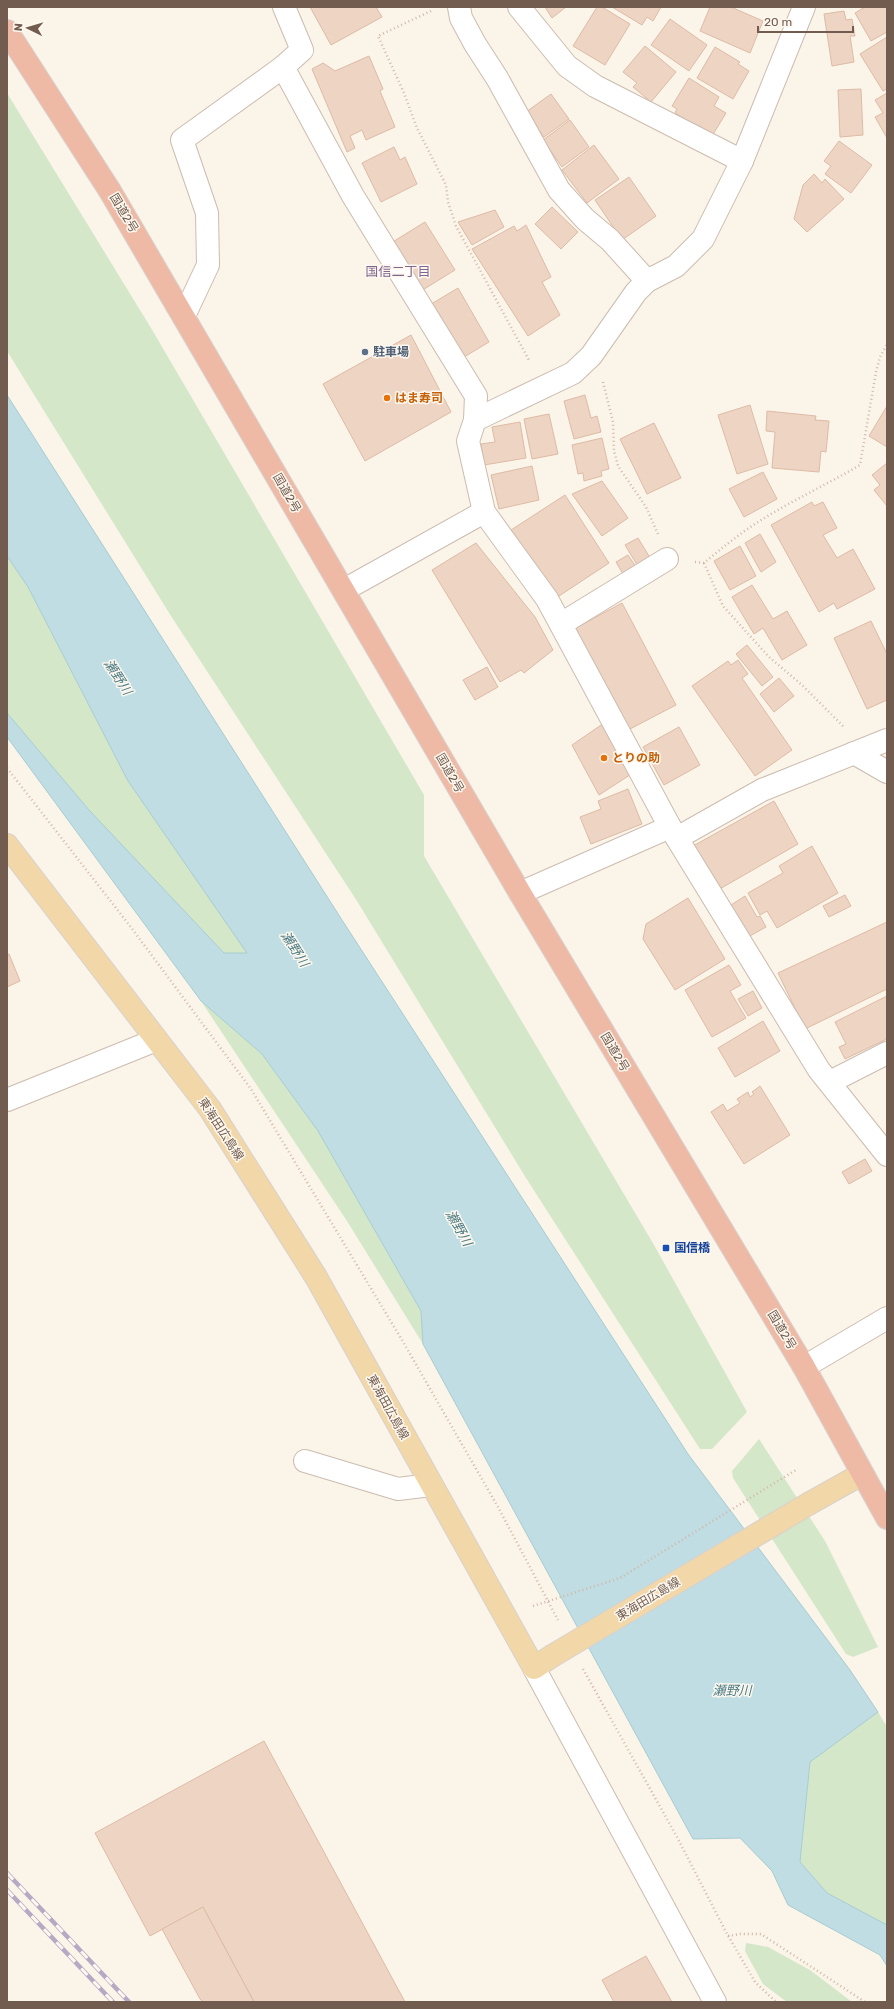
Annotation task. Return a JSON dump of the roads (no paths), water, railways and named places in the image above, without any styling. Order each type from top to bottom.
[{"type":"highway","name":"国道2号","points":[[7,31],[110,191],[184,316],[520,892],[804,1367],[887,1518]]},
{"type":"main road","name":"東海田広島線","points":[[7,845],[210,1109],[311,1271],[431,1485],[543,1662],[810,1503],[862,1474]]},
{"type":"street","points":[[184,316],[208,265],[208,243],[207,213],[182,140],[283,67],[302,50],[284,7]]},
{"type":"street","points":[[519,7],[567,66],[595,86],[742,161]]},
{"type":"street","points":[[475,420],[573,373],[591,356],[636,292],[647,281],[676,266],[703,239],[742,161],[804,7]]},
{"type":"street","points":[[449,8],[461,18],[475,44],[497,78],[559,190],[584,219],[610,240],[647,281]]},
{"type":"street","points":[[283,67],[353,196],[476,396],[475,420],[468,440],[484,512],[547,598],[673,833],[820,1070],[887,1154]]},
{"type":"street","points":[[344,590],[484,512]]},
{"type":"street","points":[[561,624],[667,559]]},
{"type":"street","points":[[520,892],[673,833],[762,790],[870,747],[887,772]]},
{"type":"street","points":[[7,1100],[156,1040]]},
{"type":"street","points":[[830,1082],[887,1053]]},
{"type":"street","points":[[804,1367],[887,1318]]},
{"type":"street","points":[[305,1461],[398,1489],[431,1485]]},
{"type":"street","points":[[543,1662],[715,2002]]},
{"type":"water","name":"瀬野川","points":[[7,395],[342,920],[688,1454],[850,1670],[878,1712],[810,1762],[800,1862],[827,1893],[887,1925],[887,1966],[880,1955],[788,1905],[772,1871],[740,1838],[693,1839],[423,1344],[421,1311],[318,1131],[262,1054],[201,1001],[7,737],[7,713],[89,810],[224,953],[247,953],[128,781],[28,587],[7,556]]},
{"type":"railway","points":[[7,1873],[129,2002]]},
{"type":"railway","points":[[7,1890],[113,2002]]},
{"type":"place","name":"駐車場","points":[[365,352]]},
{"type":"place","name":"はま寿司","points":[[387,398]]},
{"type":"place","name":"とりの助","points":[[604,758]]},
{"type":"place","name":"国信橋","points":[[666,1248]]},
{"type":"district","name":"国信二丁目","points":[[398,271]]}]
